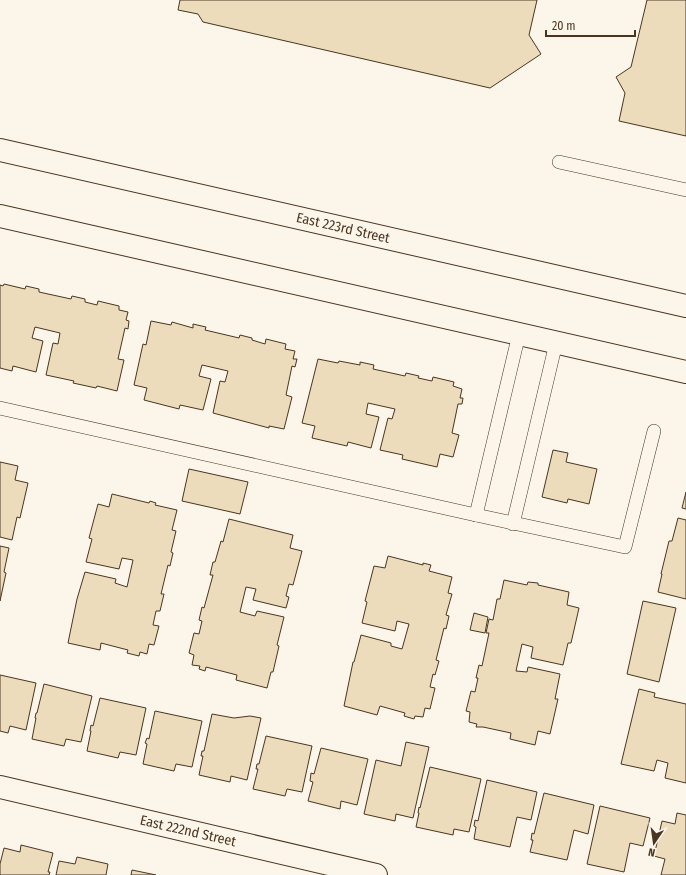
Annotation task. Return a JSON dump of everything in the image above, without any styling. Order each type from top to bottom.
[{"type":"main road","name":"East 223rd Street","points":[[0,150],[686,306]]},
{"type":"main road","points":[[0,216],[686,372]]},
{"type":"main road","name":"East 222nd Street","points":[[0,787],[376,875]]},
{"type":"lane","points":[[559,162],[686,190]]},
{"type":"lane","points":[[476,516],[519,334]]},
{"type":"lane","points":[[513,524],[556,343]]},
{"type":"lane","points":[[0,408],[476,516],[625,548],[654,431]]},
{"type":"building","points":[[180,0],[537,0],[529,35],[541,54],[490,88],[203,22],[198,14],[178,10]]},
{"type":"building","points":[[647,0],[686,0],[686,136],[619,121],[625,93],[616,77],[631,67]]},
{"type":"building","points":[[4,284],[25,289],[26,286],[39,289],[39,292],[71,299],[72,296],[85,299],[85,302],[97,305],[98,301],[119,306],[119,310],[128,312],[126,320],[129,321],[128,329],[125,328],[118,359],[124,360],[117,391],[97,386],[96,388],[73,383],[74,381],[46,375],[53,343],[58,344],[60,333],[35,327],[32,338],[43,341],[36,372],[13,366],[12,371],[0,368],[0,285],[3,286]]},
{"type":"building","points":[[151,321],[171,325],[172,322],[193,328],[193,324],[206,327],[205,330],[239,338],[240,335],[252,338],[252,340],[265,344],[266,339],[286,344],[285,349],[295,351],[293,359],[297,359],[295,367],[292,366],[286,395],[292,397],[284,429],[269,426],[269,428],[213,413],[220,381],[225,382],[228,371],[202,365],[199,376],[211,379],[203,410],[180,405],[179,409],[144,400],[147,388],[134,385],[143,344],[146,345]]},
{"type":"building","points":[[318,359],[360,365],[360,362],[374,365],[373,369],[405,376],[406,373],[419,376],[418,378],[432,381],[433,377],[454,382],[453,386],[462,389],[460,398],[463,398],[462,404],[458,404],[452,433],[459,435],[453,457],[440,454],[437,467],[402,459],[403,455],[380,450],[388,418],[392,419],[395,409],[368,403],[366,414],[379,417],[371,448],[348,442],[347,446],[312,438],[315,426],[302,423]]},
{"type":"building","points":[[553,450],[568,453],[566,462],[597,469],[589,504],[568,499],[567,503],[542,497]]},
{"type":"building","points":[[0,462],[18,466],[15,480],[28,483],[20,518],[17,517],[12,540],[0,537]]},
{"type":"building","points":[[189,469],[248,482],[240,514],[182,501]]},
{"type":"building","points":[[686,492],[686,509],[682,508]]},
{"type":"building","points":[[112,494],[149,503],[150,501],[156,503],[155,505],[177,510],[172,530],[176,531],[171,552],[173,553],[170,566],[168,565],[161,594],[164,594],[160,611],[156,611],[153,625],[159,626],[154,645],[149,644],[147,654],[140,652],[139,656],[127,653],[128,650],[101,643],[100,650],[68,643],[77,599],[85,572],[116,579],[115,583],[127,587],[133,560],[122,558],[119,569],[86,562],[92,539],[89,538],[98,504],[109,507]]},
{"type":"building","points":[[678,518],[686,520],[686,599],[658,592],[669,541],[672,541]]},
{"type":"building","points":[[229,519],[293,535],[290,548],[302,551],[293,585],[289,584],[286,596],[289,597],[286,608],[253,600],[256,589],[246,587],[240,612],[255,616],[257,611],[284,617],[277,645],[279,646],[273,672],[271,672],[267,688],[236,680],[237,675],[206,667],[205,671],[199,669],[200,666],[192,665],[194,655],[189,653],[194,633],[199,634],[202,621],[199,620],[202,607],[204,608],[213,575],[210,575],[213,562],[215,562],[221,541],[223,542]]},
{"type":"building","points":[[0,546],[9,548],[4,572],[6,573],[0,601]]},
{"type":"building","points":[[388,556],[423,565],[423,563],[431,565],[429,571],[452,577],[448,593],[452,594],[446,615],[449,616],[446,629],[444,628],[436,660],[439,661],[435,675],[433,674],[430,687],[435,688],[430,709],[425,708],[423,717],[415,716],[414,719],[404,716],[405,713],[380,706],[377,715],[344,706],[353,662],[361,635],[391,643],[391,646],[402,649],[409,624],[397,621],[395,631],[362,623],[367,602],[365,601],[374,566],[385,568]]},
{"type":"building","points":[[504,580],[527,585],[528,582],[538,583],[538,585],[569,592],[567,605],[579,608],[571,643],[568,643],[563,665],[531,658],[533,647],[522,644],[516,671],[527,672],[528,667],[560,674],[555,699],[558,699],[550,734],[538,731],[535,745],[510,739],[511,733],[476,727],[477,724],[469,722],[470,712],[466,711],[471,691],[475,692],[479,665],[482,666],[489,633],[486,633],[489,619],[493,620],[497,599],[500,599]]},
{"type":"building","points":[[643,601],[676,608],[659,682],[627,674]]},
{"type":"building","points":[[474,613],[488,617],[485,633],[470,630]]},
{"type":"building","points":[[0,675],[36,683],[26,730],[10,726],[8,733],[0,731]]},
{"type":"building","points":[[44,684],[92,696],[81,742],[66,739],[64,746],[32,739],[36,713]]},
{"type":"building","points":[[639,689],[655,693],[654,697],[686,704],[686,783],[665,778],[668,763],[657,760],[654,771],[621,764]]},
{"type":"building","points":[[100,698],[146,708],[136,755],[120,752],[118,758],[87,751],[91,725],[93,726]]},
{"type":"building","points":[[155,711],[202,721],[192,767],[176,764],[174,771],[143,764],[147,744],[145,743],[147,738],[149,739]]},
{"type":"building","points":[[212,714],[234,718],[250,716],[261,718],[247,780],[231,776],[230,782],[199,775],[203,756],[201,756],[202,751],[204,751]]},
{"type":"building","points":[[266,736],[312,746],[302,792],[287,789],[285,796],[253,789],[258,769],[256,769],[257,764],[259,764]]},
{"type":"building","points":[[406,742],[429,747],[413,818],[396,814],[395,821],[364,814],[376,760],[401,766]]},
{"type":"building","points":[[321,748],[368,759],[357,805],[341,801],[340,809],[308,801],[313,782],[310,781],[311,773],[314,774]]},
{"type":"building","points":[[430,767],[481,779],[469,832],[454,829],[453,835],[416,827],[419,807],[420,808]]},
{"type":"building","points":[[487,780],[537,792],[531,820],[517,817],[510,847],[474,839],[476,827],[474,826],[475,820],[478,821]]},
{"type":"building","points":[[544,793],[594,805],[588,834],[574,830],[567,860],[530,852],[533,840],[531,840],[532,833],[534,834]]},
{"type":"building","points":[[600,806],[650,818],[643,846],[630,843],[624,872],[587,864]]},
{"type":"building","points":[[677,813],[686,815],[686,875],[661,875],[665,859],[654,856],[662,821],[675,824]]},
{"type":"building","points":[[21,845],[53,853],[48,872],[50,872],[49,875],[0,875],[0,864],[4,848],[20,852]]},
{"type":"building","points":[[77,857],[108,864],[106,875],[56,875],[59,861],[75,864]]},
{"type":"building","points":[[132,870],[156,875],[131,875]]}]
